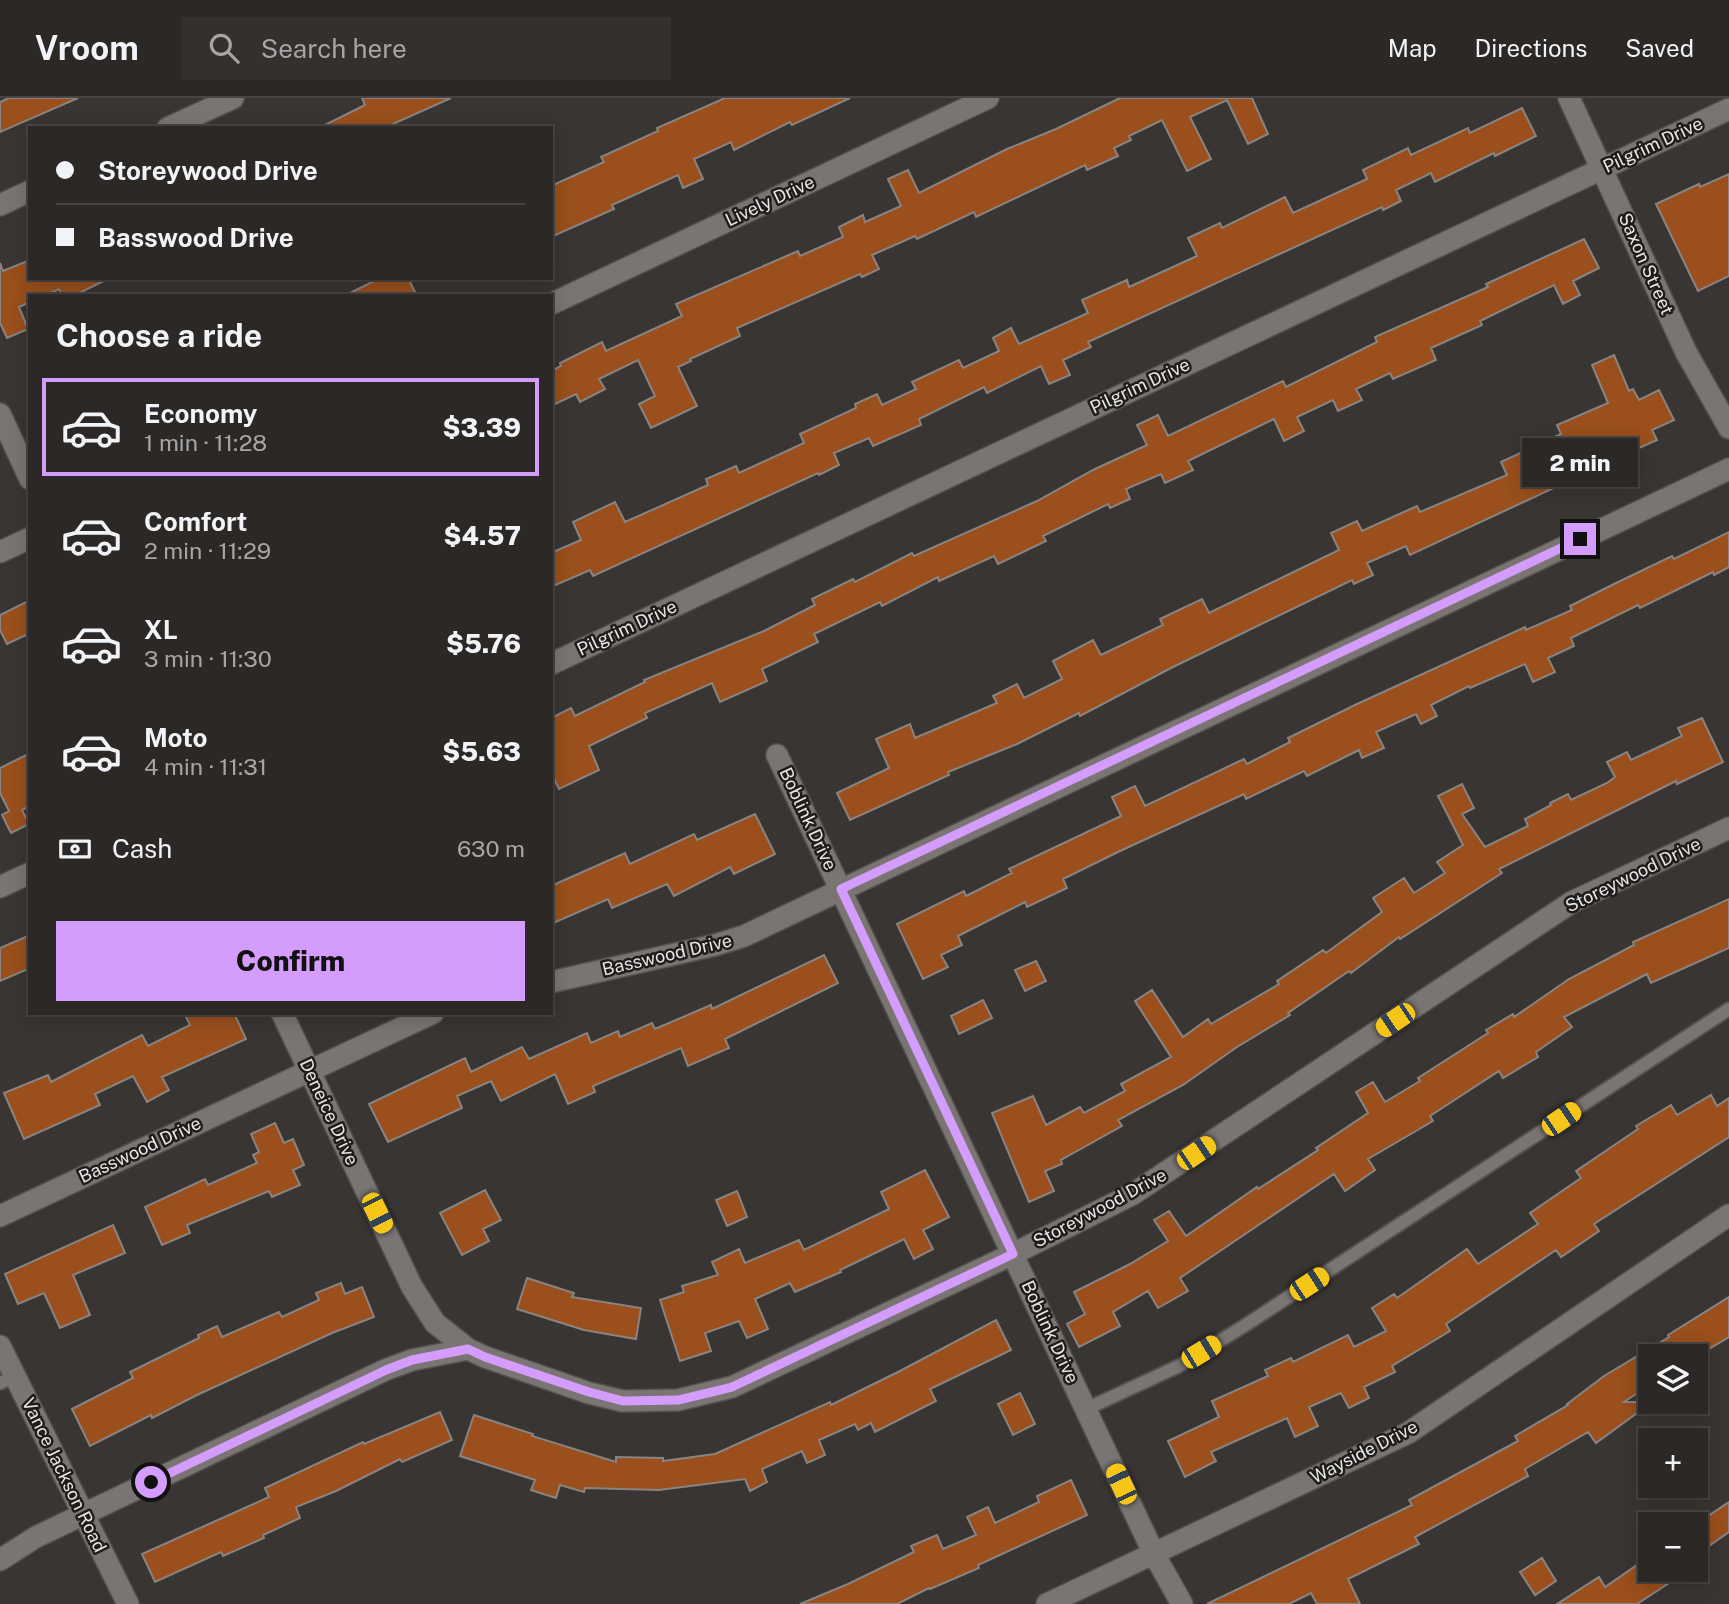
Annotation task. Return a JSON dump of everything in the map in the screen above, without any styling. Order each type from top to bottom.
[{"type":"street","points":[[172,126],[233,98]]},
{"type":"street","name":"Lively Drive","points":[[553,303],[988,98]]},
{"type":"street","name":"Saxon Street","points":[[1569,98],[1686,352],[1729,428]]},
{"type":"street","name":"Pilgrim Drive","points":[[553,663],[1729,109]]},
{"type":"street","points":[[0,205],[28,192]]},
{"type":"street","points":[[0,414],[28,475]]},
{"type":"street","name":"Basswood Drive","points":[[553,982],[744,936],[1729,469]]},
{"type":"street","points":[[0,552],[28,539]]},
{"type":"street","name":"Boblink Drive","points":[[777,755],[1154,1554],[1182,1604]]},
{"type":"street","name":"Storeywood Drive","points":[[468,1349],[612,1398],[650,1402],[678,1400],[732,1387],[1013,1254],[1152,1183],[1572,902],[1729,828]]},
{"type":"street","points":[[0,887],[28,874]]},
{"type":"street","name":"Deneice Drive","points":[[283,1015],[412,1287],[435,1323],[468,1349]]},
{"type":"street","name":"Basswood Drive","points":[[0,1216],[429,1015]]},
{"type":"street","name":"Wayside Drive","points":[[1047,1604],[1408,1433],[1729,1215]]},
{"type":"street","name":"Vance Jackson Road","points":[[0,1346],[7,1379],[83,1515],[128,1604]]},
{"type":"street","points":[[0,1560],[36,1537],[386,1370],[412,1360],[468,1349]]},
{"type":"lane","points":[[1086,1409],[1179,1366],[1233,1333],[1729,1009]]},
{"type":"building","points":[[9,98],[78,98],[0,132],[0,102]]},
{"type":"building","points":[[362,98],[451,98],[388,126],[323,126],[365,105]]},
{"type":"building","points":[[725,98],[850,98],[792,125],[790,122],[734,150],[731,142],[694,159],[703,179],[683,188],[678,175],[612,205],[614,209],[553,236],[553,185],[604,162],[601,157],[658,131],[657,128]]},
{"type":"building","points":[[1120,98],[1252,98],[1268,134],[1248,144],[1227,100],[1190,117],[1211,159],[1187,171],[1162,120],[1129,136],[1131,140],[1114,148],[1118,156],[1087,170],[1085,165],[976,217],[974,212],[917,239],[915,236],[872,255],[879,269],[862,277],[860,274],[737,328],[740,336],[678,367],[697,406],[651,428],[639,404],[655,396],[638,360],[599,379],[605,389],[580,402],[576,394],[553,405],[553,370],[561,366],[560,363],[602,342],[606,351],[682,316],[676,304],[798,251],[800,256],[843,237],[839,227],[863,215],[865,222],[901,206],[888,179],[908,170],[919,193],[1007,149]]},
{"type":"building","points":[[1522,108],[1536,136],[1435,182],[1431,173],[1396,190],[1401,201],[1383,210],[1382,207],[1088,342],[1091,347],[1063,360],[1070,375],[1049,384],[1041,366],[987,393],[984,387],[919,419],[921,425],[873,446],[869,438],[834,453],[839,465],[819,475],[818,473],[593,576],[590,570],[553,586],[553,552],[581,540],[573,522],[615,502],[625,522],[708,485],[706,479],[736,466],[739,473],[804,443],[800,434],[856,408],[855,404],[877,394],[882,405],[916,389],[912,382],[959,360],[963,368],[999,351],[993,338],[1011,328],[1019,344],[1088,313],[1082,300],[1127,280],[1129,287],[1197,256],[1188,238],[1220,223],[1222,228],[1285,197],[1293,213],[1367,179],[1363,170],[1408,148],[1411,155],[1468,128],[1470,133]]},
{"type":"building","points":[[1729,174],[1729,276],[1698,291],[1656,204],[1699,184],[1700,187]]},
{"type":"building","points":[[1584,239],[1599,268],[1573,281],[1580,295],[1563,304],[1554,285],[1480,321],[1482,325],[1431,348],[1436,360],[1393,379],[1390,373],[1356,389],[1362,400],[1338,411],[1333,400],[1297,417],[1304,431],[1284,441],[1274,419],[1188,461],[1193,470],[1165,483],[1161,474],[1126,489],[1130,499],[1110,508],[1108,504],[1043,536],[1046,541],[998,564],[994,556],[939,581],[938,577],[882,606],[880,602],[814,634],[818,642],[762,669],[767,681],[720,702],[712,683],[645,713],[647,718],[589,746],[599,770],[559,789],[553,776],[553,717],[571,708],[575,716],[645,682],[644,680],[764,631],[815,605],[812,599],[853,579],[855,582],[912,553],[914,556],[1037,501],[1093,470],[1147,445],[1137,425],[1158,415],[1168,436],[1283,381],[1286,387],[1377,342],[1375,337],[1488,287],[1486,284]]},
{"type":"building","points":[[28,261],[28,280],[106,280],[77,294],[61,294],[59,289],[48,294],[28,294],[28,303],[19,307],[28,329],[7,338],[0,323],[0,263],[3,271]]},
{"type":"building","points":[[376,280],[409,280],[416,294],[348,294]]},
{"type":"building","points":[[1614,355],[1629,391],[1633,389],[1639,400],[1659,390],[1674,420],[1652,430],[1657,440],[1598,466],[1602,473],[1578,484],[1575,478],[1410,555],[1406,546],[1367,563],[1373,575],[1354,584],[1352,580],[1171,668],[1080,716],[1079,713],[1017,744],[948,772],[949,775],[850,820],[837,793],[889,768],[876,739],[910,724],[915,738],[997,703],[993,696],[1017,684],[1024,698],[1062,679],[1053,661],[1093,640],[1101,655],[1163,625],[1160,619],[1202,599],[1209,613],[1339,550],[1331,533],[1357,521],[1362,531],[1417,506],[1420,512],[1507,475],[1501,462],[1561,434],[1557,425],[1608,403],[1592,365]]},
{"type":"building","points":[[1729,532],[1729,567],[1714,575],[1713,572],[1640,608],[1638,605],[1571,638],[1574,646],[1548,658],[1555,672],[1533,682],[1525,664],[1470,688],[1469,686],[1431,705],[1437,716],[1421,724],[1416,714],[1376,732],[1384,748],[1362,758],[1359,750],[1307,776],[1304,771],[1246,799],[1244,794],[1120,851],[1063,879],[1067,888],[1027,907],[1025,902],[958,936],[962,945],[941,955],[948,967],[923,979],[897,924],[964,891],[966,896],[1012,873],[1009,869],[1121,816],[1112,797],[1135,786],[1145,806],[1244,759],[1247,764],[1290,742],[1288,738],[1357,704],[1525,627],[1526,630],[1572,610],[1570,606],[1612,585]]},
{"type":"building","points":[[28,601],[28,634],[7,644],[0,630],[0,615]]},
{"type":"building","points":[[1702,718],[1723,762],[1677,784],[1676,781],[1499,869],[1502,873],[1400,939],[1399,937],[1351,973],[1349,971],[1288,1013],[1290,1015],[1237,1047],[1183,1085],[1118,1120],[1122,1126],[1061,1160],[1062,1164],[1045,1171],[1054,1191],[1029,1202],[992,1113],[1033,1096],[1046,1125],[1080,1107],[1084,1113],[1125,1091],[1121,1084],[1171,1057],[1135,1001],[1152,990],[1183,1037],[1208,1019],[1211,1024],[1279,984],[1277,981],[1323,950],[1326,953],[1382,912],[1373,898],[1404,878],[1414,893],[1445,873],[1437,862],[1463,845],[1438,796],[1462,784],[1474,808],[1462,814],[1485,847],[1528,826],[1525,819],[1551,805],[1550,803],[1568,794],[1571,800],[1607,783],[1615,777],[1607,762],[1627,752],[1631,760],[1682,736],[1678,728]]},
{"type":"building","points":[[28,754],[28,807],[22,810],[28,824],[11,833],[2,815],[9,811],[0,793],[0,768]]},
{"type":"building","points":[[755,814],[775,854],[734,874],[730,867],[674,896],[667,884],[612,908],[608,899],[553,923],[553,885],[625,853],[630,864],[694,834],[697,840]]},
{"type":"building","points":[[1729,899],[1729,948],[1651,983],[1647,974],[1564,1017],[1572,1027],[1536,1052],[1538,1057],[1503,1078],[1499,1071],[1430,1116],[1433,1121],[1368,1159],[1375,1170],[1345,1191],[1334,1174],[1180,1278],[1188,1291],[1158,1308],[1148,1291],[1113,1312],[1120,1326],[1079,1347],[1067,1324],[1085,1314],[1074,1292],[1168,1241],[1154,1220],[1169,1211],[1186,1236],[1257,1187],[1258,1189],[1318,1150],[1316,1148],[1368,1113],[1356,1092],[1373,1082],[1385,1102],[1488,1033],[1486,1030],[1513,1014],[1514,1017],[1569,979],[1634,945],[1633,942]]},
{"type":"building","points":[[28,936],[28,969],[0,981],[0,948]]},
{"type":"building","points":[[824,955],[838,983],[725,1039],[729,1048],[688,1066],[681,1048],[593,1086],[595,1092],[568,1104],[555,1074],[501,1101],[491,1081],[457,1096],[462,1108],[388,1142],[369,1104],[465,1058],[471,1072],[522,1047],[529,1059],[587,1033],[591,1043],[618,1031],[620,1037],[652,1023],[655,1029],[711,1005],[712,1009]]},
{"type":"building","points":[[1036,961],[1046,981],[1025,991],[1015,970]]},
{"type":"building","points":[[983,1000],[992,1018],[959,1034],[951,1016]]},
{"type":"building","points":[[185,1015],[235,1015],[246,1039],[162,1077],[169,1090],[147,1102],[133,1076],[95,1094],[100,1105],[24,1139],[4,1093],[48,1075],[51,1082],[142,1035],[148,1046],[190,1025]]},
{"type":"building","points":[[1711,1095],[1717,1106],[1729,1098],[1729,1137],[1594,1224],[1599,1231],[1561,1257],[1556,1250],[1446,1324],[1450,1331],[1392,1366],[1395,1372],[1364,1387],[1369,1398],[1349,1408],[1341,1393],[1309,1407],[1318,1426],[1295,1437],[1287,1418],[1211,1452],[1216,1461],[1185,1477],[1168,1441],[1219,1417],[1212,1401],[1268,1376],[1265,1370],[1291,1358],[1293,1362],[1348,1335],[1354,1347],[1386,1331],[1372,1308],[1394,1294],[1397,1298],[1467,1249],[1478,1264],[1538,1224],[1530,1213],[1581,1178],[1576,1171],[1638,1129],[1636,1126],[1671,1105],[1677,1115]]},
{"type":"building","points":[[275,1123],[284,1143],[293,1139],[304,1165],[293,1170],[300,1185],[272,1197],[269,1191],[187,1225],[190,1233],[162,1245],[145,1207],[205,1179],[208,1185],[257,1163],[253,1155],[259,1152],[251,1134]]},
{"type":"building","points":[[925,1170],[949,1217],[923,1230],[933,1249],[914,1259],[904,1239],[840,1270],[841,1272],[795,1292],[790,1283],[755,1299],[768,1329],[747,1338],[739,1321],[705,1333],[711,1351],[680,1361],[660,1300],[684,1292],[682,1286],[718,1275],[712,1262],[739,1249],[745,1263],[799,1240],[804,1250],[889,1209],[881,1192]]},
{"type":"building","points":[[485,1190],[501,1220],[483,1229],[489,1241],[462,1255],[440,1213]]},
{"type":"building","points":[[737,1191],[747,1217],[727,1226],[716,1200]]},
{"type":"building","points":[[113,1225],[125,1253],[73,1275],[90,1315],[60,1328],[44,1293],[18,1304],[5,1274]]},
{"type":"building","points":[[527,1278],[574,1293],[572,1297],[641,1308],[636,1339],[584,1330],[517,1309]]},
{"type":"building","points":[[341,1283],[345,1294],[362,1287],[374,1317],[332,1333],[152,1418],[151,1415],[90,1446],[72,1409],[133,1378],[130,1372],[199,1338],[198,1335],[217,1326],[222,1337],[279,1312],[282,1317],[319,1300],[316,1293]]},
{"type":"building","points":[[1729,1297],[1729,1337],[1708,1349],[1708,1344],[1657,1344],[1669,1337],[1668,1335]]},
{"type":"building","points":[[996,1320],[1011,1350],[930,1389],[936,1401],[875,1432],[871,1423],[858,1430],[855,1424],[819,1440],[825,1455],[807,1463],[802,1451],[762,1469],[767,1482],[750,1491],[745,1479],[659,1490],[585,1488],[584,1492],[560,1485],[556,1498],[531,1490],[535,1480],[460,1456],[474,1415],[616,1462],[616,1457],[663,1458],[663,1461],[715,1454],[830,1402],[831,1405]]},
{"type":"building","points":[[1638,1356],[1638,1393],[1624,1402],[1638,1402],[1638,1412],[1596,1443],[1588,1432],[1525,1469],[1528,1476],[1415,1537],[1419,1544],[1348,1579],[1360,1604],[1317,1604],[1311,1593],[1289,1604],[1207,1604],[1412,1505],[1409,1500],[1518,1441],[1515,1436],[1568,1405],[1604,1376]]},
{"type":"building","points":[[1020,1393],[1035,1424],[1013,1435],[998,1404]]},
{"type":"building","points":[[440,1412],[452,1440],[402,1462],[400,1459],[336,1491],[296,1507],[300,1518],[263,1535],[264,1538],[223,1556],[221,1552],[155,1582],[142,1554],[269,1497],[265,1488],[363,1442],[364,1444]]},
{"type":"building","points":[[1071,1480],[1087,1515],[978,1565],[979,1568],[897,1604],[800,1604],[914,1552],[911,1546],[937,1535],[943,1549],[976,1535],[967,1517],[988,1507],[995,1523],[1039,1502],[1037,1496]]},
{"type":"building","points":[[1729,1502],[1729,1532],[1708,1547],[1708,1516]]},
{"type":"building","points":[[1542,1558],[1556,1581],[1535,1595],[1520,1572]]},
{"type":"building","points":[[1638,1564],[1638,1582],[1671,1582],[1637,1604],[1557,1604],[1599,1577],[1605,1587]]},
{"type":"route","points":[[151,1482],[386,1370],[412,1360],[468,1349],[589,1392],[623,1401],[678,1400],[732,1387],[1013,1254],[841,889],[1580,539]]}]
